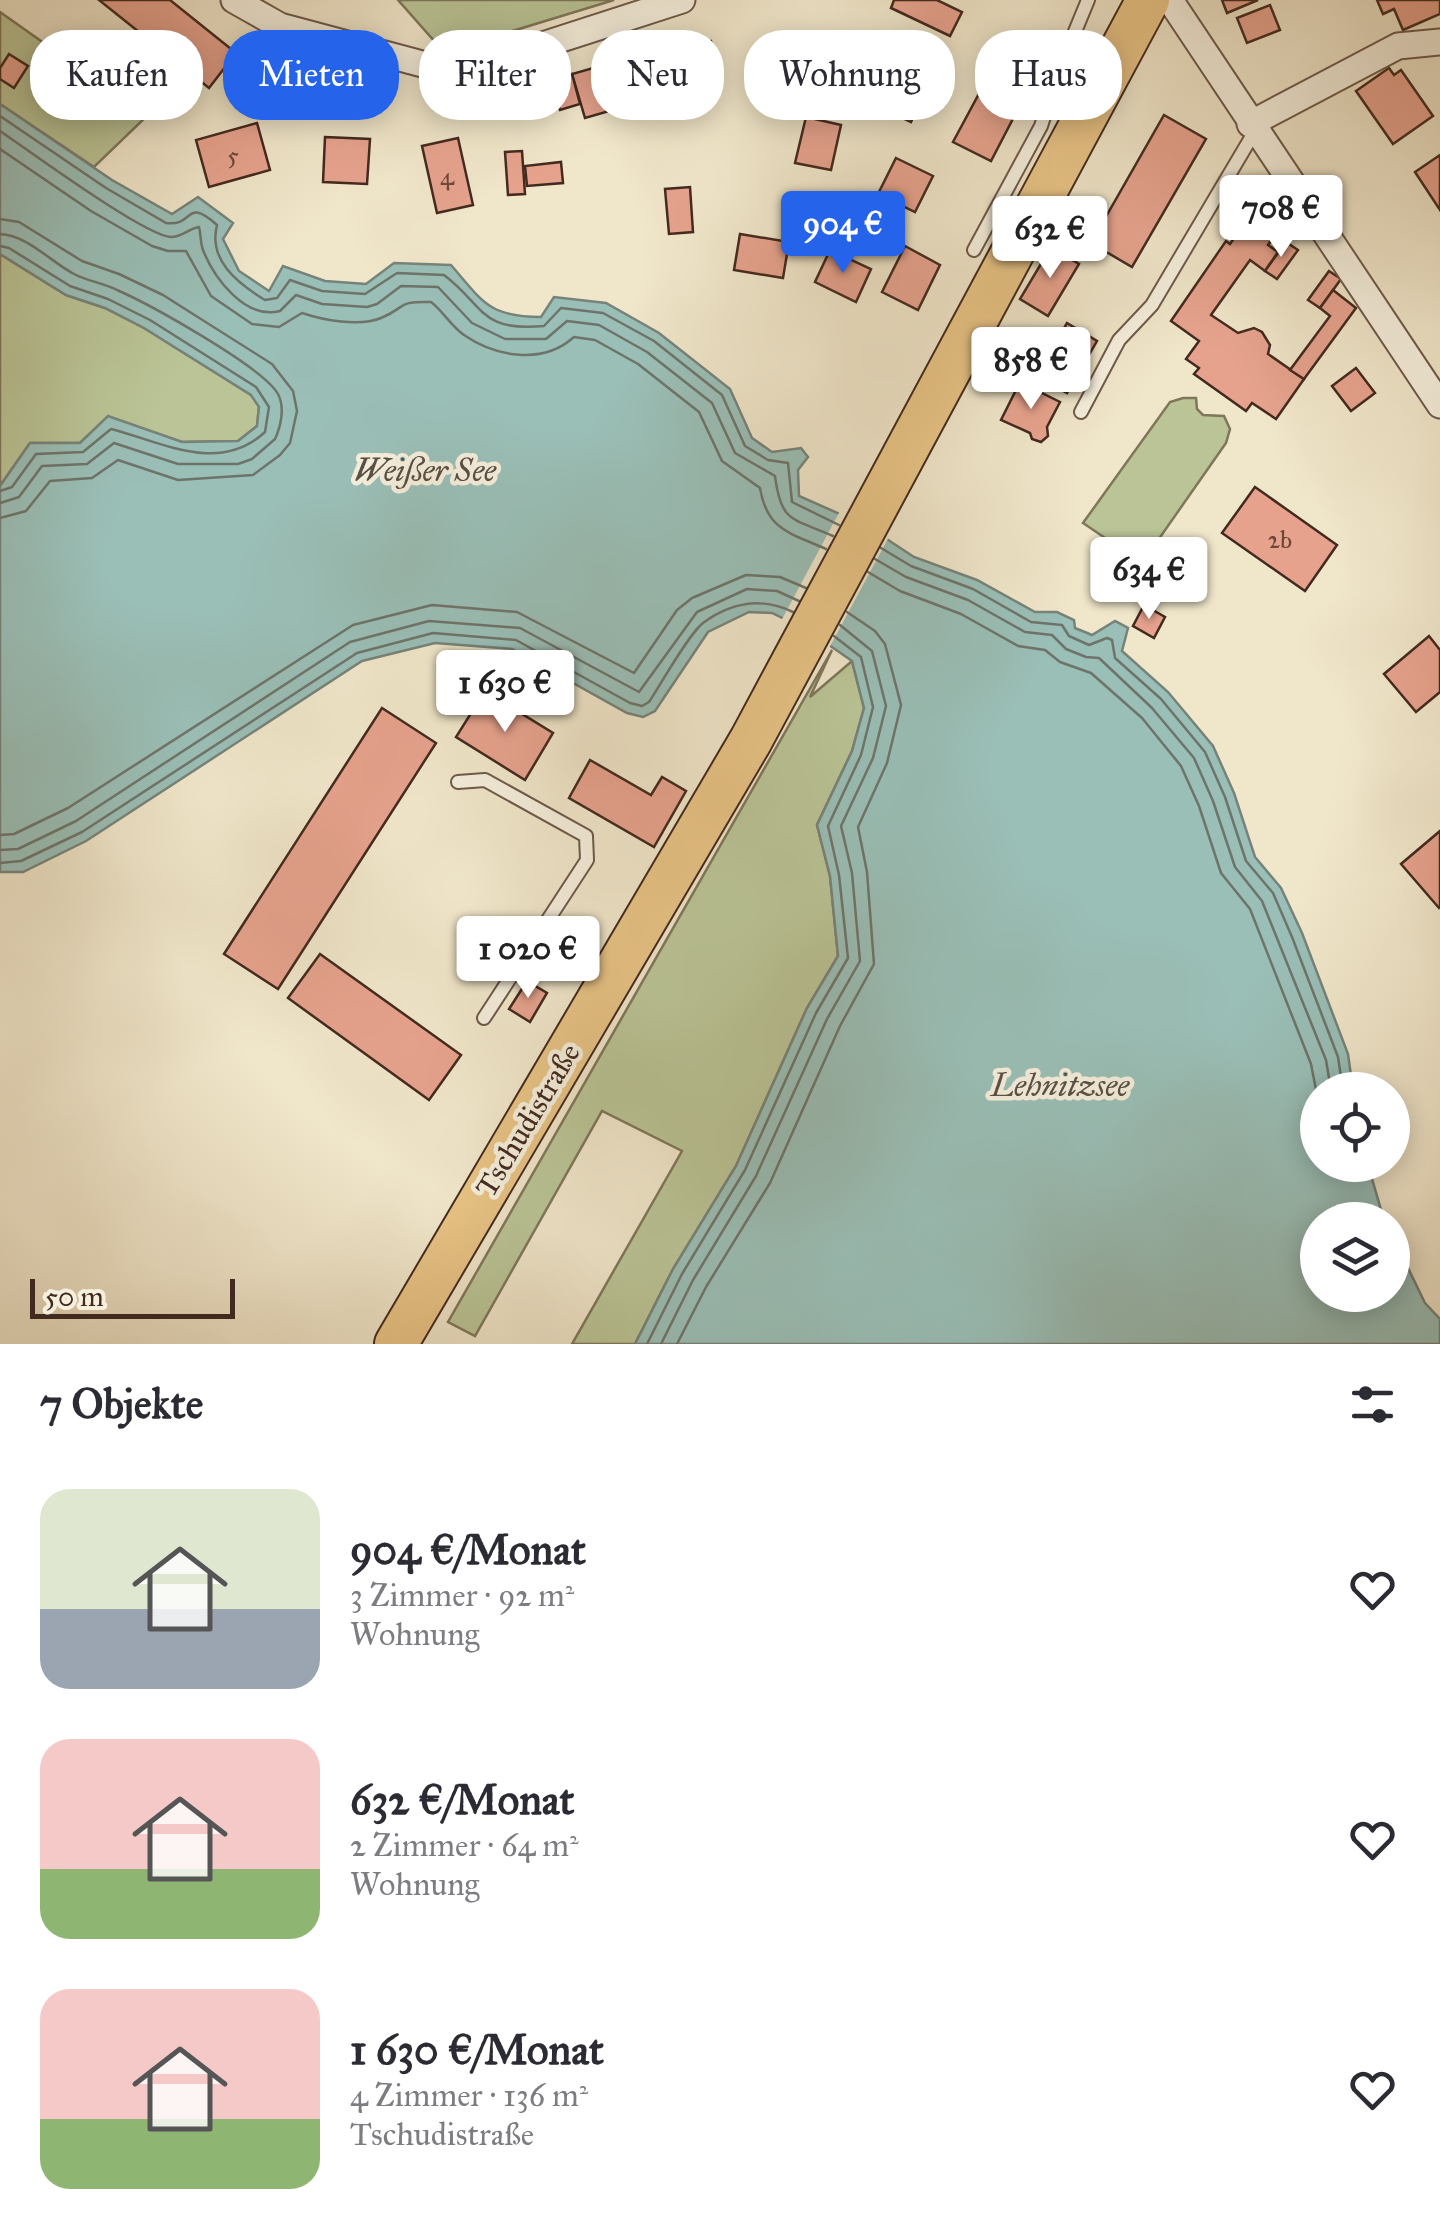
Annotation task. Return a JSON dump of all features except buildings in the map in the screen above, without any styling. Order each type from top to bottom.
[{"type":"main road","name":"Tschudistraße","points":[[396,1344],[751,740],[1148,0]]},
{"type":"street","points":[[234,0],[280,26],[456,73],[682,0]]},
{"type":"street","points":[[1170,0],[1440,405]]},
{"type":"street","points":[[1253,128],[1398,46],[1440,42]]},
{"type":"lane","points":[[974,250],[1041,126],[1088,0]]},
{"type":"lane","points":[[1081,412],[1119,340],[1152,305],[1253,128]]},
{"type":"lane","points":[[458,782],[485,780],[586,836],[587,860],[484,1018]]},
{"type":"green space","points":[[398,0],[614,0],[516,30],[425,30]]},
{"type":"green space","points":[[0,12],[30,33],[30,120],[143,120],[94,167],[0,104]]},
{"type":"green space","points":[[0,254],[66,295],[105,308],[144,328],[251,395],[259,406],[257,426],[238,441],[182,442],[108,417],[80,443],[30,443],[0,486]]},
{"type":"green space","points":[[1196,398],[1197,409],[1203,415],[1224,416],[1230,429],[1226,443],[1142,563],[1083,523],[1170,402]]},
{"type":"green space","points":[[832,650],[810,697],[852,661],[864,708],[852,751],[817,825],[830,876],[838,956],[807,1008],[736,1166],[673,1269],[635,1344],[572,1344],[682,1151],[602,1111],[475,1336],[448,1322]]},
{"type":"water","points":[[0,104],[112,180],[172,214],[198,197],[233,223],[223,239],[239,271],[269,291],[283,266],[325,281],[366,284],[394,263],[451,265],[488,305],[510,314],[541,317],[554,297],[606,303],[659,333],[730,389],[752,438],[772,452],[801,448],[808,457],[798,470],[799,496],[867,526],[914,557],[977,580],[1035,612],[1057,612],[1074,620],[1075,628],[1092,635],[1115,621],[1128,628],[1122,651],[1168,692],[1213,746],[1234,793],[1255,857],[1281,888],[1302,933],[1348,1054],[1350,1072],[1300,1072],[1300,1182],[1373,1182],[1379,1202],[1300,1202],[1300,1312],[1410,1312],[1410,1272],[1425,1303],[1440,1319],[1440,1344],[635,1344],[673,1269],[736,1166],[807,1008],[838,956],[830,876],[817,825],[852,751],[864,708],[852,661],[809,631],[772,613],[749,612],[708,632],[655,711],[643,717],[627,713],[512,649],[435,643],[362,661],[86,841],[23,872],[0,872],[0,486],[30,443],[80,443],[108,416],[182,442],[238,441],[257,426],[259,407],[251,395],[144,328],[105,308],[66,295],[0,254]]},
{"type":"pier","points":[[841,509],[890,535],[828,650],[780,623]]},
{"type":"water label","name":"Weißer See","points":[[425,470]]},
{"type":"water label","name":"Lehnitzsee","points":[[1060,1085]]}]
